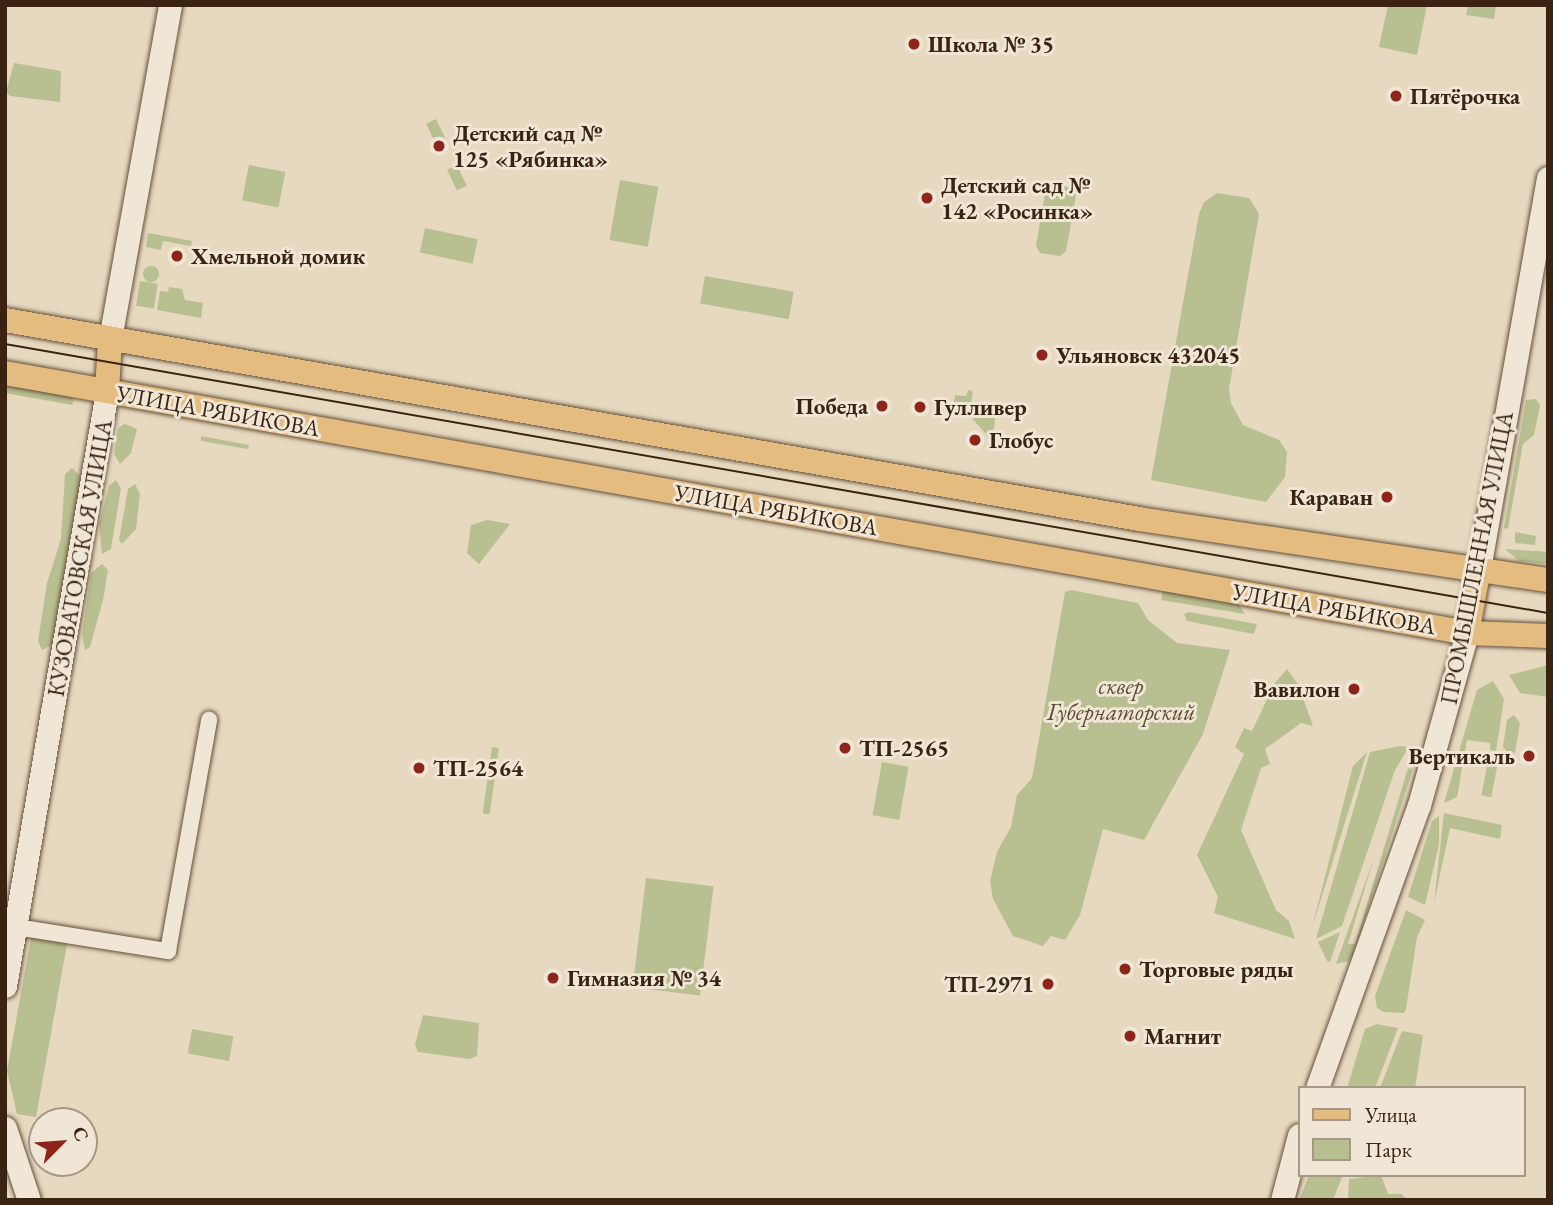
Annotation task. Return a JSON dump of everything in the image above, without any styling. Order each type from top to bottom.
[{"type":"main road","points":[[5,320],[1139,519],[1548,580]]},
{"type":"main road","name":"КУЗОВАТОВСКАЯ УЛИЦА","points":[[107,391],[110,339]]},
{"type":"main road","name":"УЛИЦА РЯБИКОВА","points":[[5,373],[1467,632],[1541,635]]},
{"type":"main road","name":"ПРОМЫШЛЕННАЯ УЛИЦА","points":[[1467,632],[1479,569]]},
{"type":"street","name":"КУЗОВАТОВСКАЯ УЛИЦА","points":[[110,339],[170,5]]},
{"type":"street","name":"ПРОМЫШЛЕННАЯ УЛИЦА","points":[[1479,569],[1548,178]]},
{"type":"street","name":"КУЗОВАТОВСКАЯ УЛИЦА","points":[[5,986],[107,391]]},
{"type":"street","name":"ПРОМЫШЛЕННАЯ УЛИЦА","points":[[1318,1086],[1419,805],[1467,632]]},
{"type":"street","points":[[16,927],[167,951],[209,720]]},
{"type":"street","points":[[5,1128],[20,1194]]},
{"type":"street","points":[[1282,1200],[1298,1139]]},
{"type":"green space","points":[[1388,5],[1427,5],[1417,55],[1379,47]]},
{"type":"green space","points":[[1468,5],[1496,5],[1494,19],[1466,15]]},
{"type":"green space","points":[[14,63],[61,71],[60,102],[10,96],[6,92]]},
{"type":"green space","points":[[436,119],[447,141],[437,146],[426,124]]},
{"type":"green space","points":[[249,165],[285,172],[278,207],[242,200]]},
{"type":"green space","points":[[457,165],[467,186],[457,190],[447,170]]},
{"type":"green space","points":[[620,180],[658,187],[648,247],[609,240]]},
{"type":"green space","points":[[1053,184],[1073,188],[1076,195],[1066,251],[1060,256],[1040,253],[1036,246],[1046,188]]},
{"type":"green space","points":[[1217,193],[1249,198],[1259,214],[1229,389],[1231,403],[1243,425],[1279,440],[1287,452],[1285,477],[1266,502],[1151,480],[1199,214],[1204,202]]},
{"type":"green space","points":[[425,228],[478,239],[473,264],[420,252]]},
{"type":"green space","points":[[148,233],[192,241],[191,246],[163,241],[161,250],[146,247]]},
{"type":"green space","points":[[151,266],[157,268],[157,280],[151,282],[145,280],[143,274],[145,268]]},
{"type":"green space","points":[[705,276],[794,292],[789,319],[700,304]]},
{"type":"green space","points":[[140,281],[158,284],[154,309],[136,306]]},
{"type":"green space","points":[[169,287],[182,289],[185,300],[203,303],[201,318],[157,310],[160,291],[168,292]]},
{"type":"green space","points":[[5,383],[74,395],[72,405],[5,393]]},
{"type":"green space","points":[[968,390],[973,391],[970,411],[953,409],[955,395],[966,396]]},
{"type":"green space","points":[[1536,399],[1540,405],[1534,435],[1523,444],[1508,529],[1504,528],[1526,400]]},
{"type":"green space","points":[[1000,404],[996,413],[992,441],[972,418]]},
{"type":"green space","points":[[125,424],[137,429],[131,453],[120,464],[114,454],[118,428]]},
{"type":"green space","points":[[201,436],[249,445],[248,449],[201,441]]},
{"type":"green space","points":[[72,468],[83,478],[58,642],[42,650],[38,641],[47,583],[61,539],[65,474]]},
{"type":"green space","points":[[116,480],[121,488],[111,549],[102,554],[99,524],[109,486]]},
{"type":"green space","points":[[135,484],[140,494],[136,529],[122,544],[119,540],[128,489]]},
{"type":"green space","points":[[487,520],[510,524],[479,564],[467,553],[471,525]]},
{"type":"green space","points":[[1515,532],[1536,536],[1535,545],[1515,543]]},
{"type":"green space","points":[[1505,549],[1548,552],[1548,564],[1519,561]]},
{"type":"green space","points":[[102,564],[108,570],[103,600],[90,647],[85,650],[82,635],[91,573]]},
{"type":"green space","name":"сквер Губернаторский","points":[[1071,590],[1138,603],[1148,620],[1177,643],[1230,650],[1203,734],[1144,840],[1103,829],[1080,915],[1065,940],[1051,936],[1043,946],[1013,936],[993,899],[990,881],[997,852],[1011,827],[1017,795],[1032,778],[1065,592]]},
{"type":"green space","points":[[1163,590],[1238,603],[1245,614],[1161,600]]},
{"type":"green space","points":[[1189,612],[1257,624],[1254,634],[1187,621],[1184,614]]},
{"type":"green space","points":[[1548,665],[1548,697],[1520,693],[1509,675]]},
{"type":"green space","points":[[1287,669],[1298,684],[1313,726],[1301,723],[1265,749],[1270,764],[1261,768],[1241,830],[1276,910],[1289,921],[1295,939],[1214,913],[1218,897],[1197,855],[1244,754],[1235,747],[1244,728],[1252,731],[1275,683]]},
{"type":"green space","points":[[1493,681],[1504,699],[1496,751],[1490,750],[1490,743],[1467,740],[1457,797],[1444,803],[1477,690]]},
{"type":"green space","points":[[1514,715],[1520,723],[1515,753],[1510,755],[1503,747],[1507,720]]},
{"type":"green space","points":[[1400,746],[1409,747],[1395,770],[1342,926],[1316,939],[1370,752]]},
{"type":"green space","points":[[492,747],[499,748],[490,814],[483,813]]},
{"type":"green space","points":[[1367,752],[1312,928],[1353,766]]},
{"type":"green space","points":[[1489,756],[1499,758],[1491,797],[1481,795]]},
{"type":"green space","points":[[882,762],[909,767],[899,820],[873,815]]},
{"type":"green space","points":[[1408,768],[1413,769],[1354,953],[1349,961],[1336,964],[1374,858],[1348,944],[1355,944]]},
{"type":"green space","points":[[1444,813],[1502,825],[1500,839],[1450,828],[1434,903]]},
{"type":"green space","points":[[1439,816],[1439,844],[1425,905],[1408,897],[1432,821]]},
{"type":"green space","points":[[646,878],[713,886],[700,995],[633,987]]},
{"type":"green space","points":[[1406,910],[1425,920],[1417,937],[1406,1009],[1404,1013],[1384,1012],[1377,1008],[1375,996]]},
{"type":"green space","points":[[1340,932],[1330,962],[1327,961],[1318,942]]},
{"type":"green space","points":[[31,937],[67,944],[38,1107],[28,1107],[28,1116],[17,1114],[7,1071]]},
{"type":"green space","points":[[423,1015],[479,1023],[477,1056],[469,1059],[418,1052],[415,1045]]},
{"type":"green space","points":[[1377,1024],[1398,1028],[1376,1086],[1348,1086],[1365,1029]]},
{"type":"green space","points":[[192,1029],[233,1036],[229,1061],[188,1054]]},
{"type":"green space","points":[[1402,1031],[1423,1035],[1415,1086],[1381,1086]]},
{"type":"green space","points":[[1308,1177],[1342,1177],[1333,1200],[1300,1198]]},
{"type":"green space","points":[[1382,1177],[1388,1194],[1401,1194],[1408,1200],[1348,1200],[1349,1179]]},
{"type":"tram line","points":[[5,344],[1548,613]]},
{"type":"place","name":"Школа № 35","points":[[914,44]]},
{"type":"place","name":"Пятёрочка","points":[[1396,96]]},
{"type":"place","name":"Детский сад № 125 «Рябинка»","points":[[439,146]]},
{"type":"place","name":"Детский сад № 142 «Росинка»","points":[[927,198]]},
{"type":"place","name":"Хмельной домик","points":[[177,256]]},
{"type":"place","name":"Ульяновск 432045","points":[[1042,355]]},
{"type":"place","name":"Победа","points":[[882,406]]},
{"type":"place","name":"Гулливер","points":[[920,407]]},
{"type":"place","name":"Глобус","points":[[975,440]]},
{"type":"place","name":"Караван","points":[[1387,497]]},
{"type":"place","name":"Вавилон","points":[[1354,689]]},
{"type":"place","name":"ТП-2565","points":[[845,748]]},
{"type":"place","name":"Вертикаль","points":[[1529,756]]},
{"type":"place","name":"ТП-2564","points":[[419,768]]},
{"type":"place","name":"Торговые ряды","points":[[1125,969]]},
{"type":"place","name":"Гимназия № 34","points":[[553,978]]},
{"type":"place","name":"ТП-2971","points":[[1048,984]]},
{"type":"place","name":"Магнит","points":[[1130,1036]]}]
